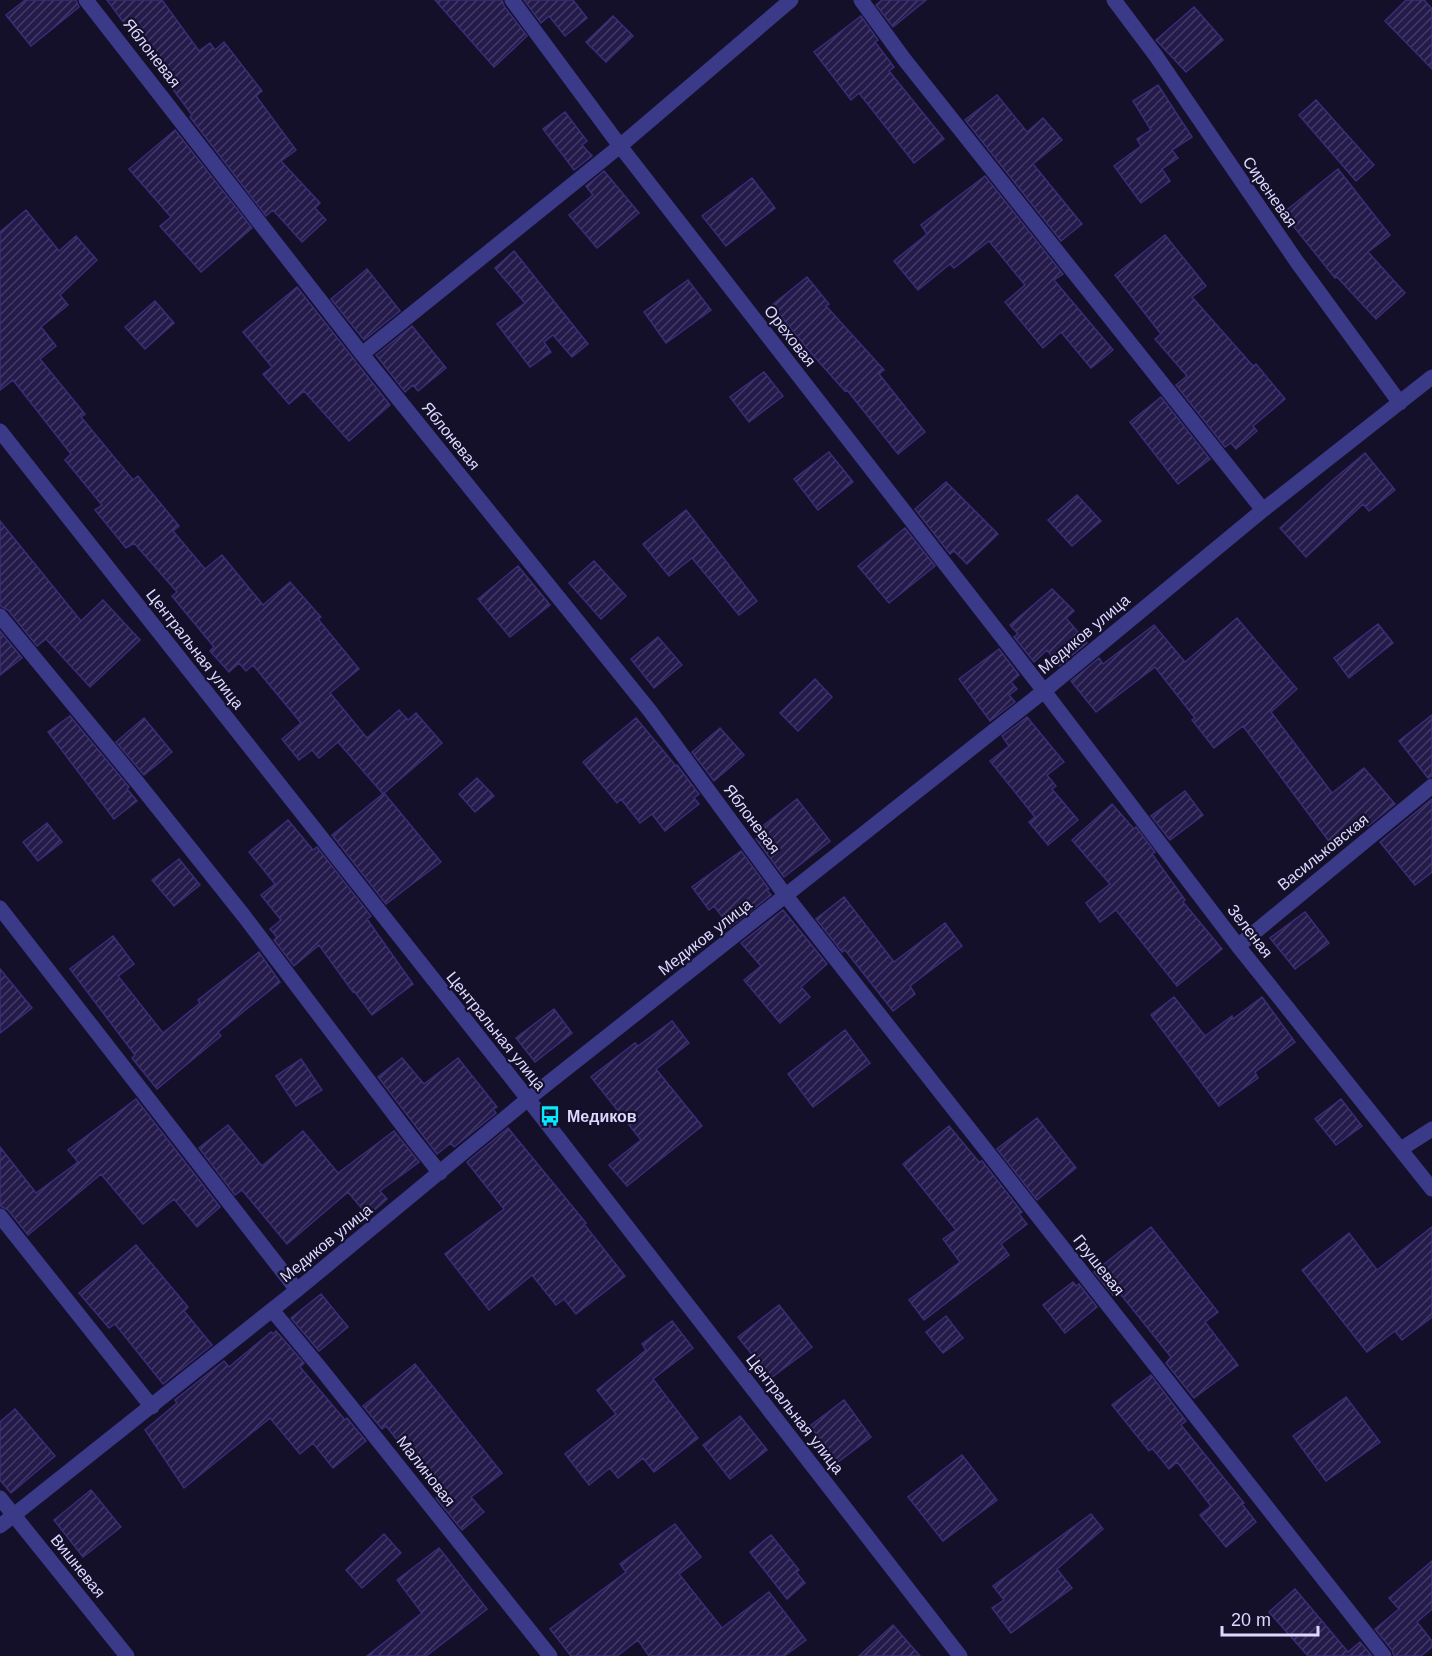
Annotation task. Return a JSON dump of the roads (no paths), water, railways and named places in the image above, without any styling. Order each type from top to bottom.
[{"type":"street","name":"Яблоневая","points":[[86,0],[362,354],[650,711],[786,896]]},
{"type":"street","name":"Ореховая","points":[[512,0],[620,146],[1044,691]]},
{"type":"street","points":[[362,354],[620,146],[791,0]]},
{"type":"street","points":[[861,0],[904,59],[1263,510]]},
{"type":"street","name":"Сиреневая","points":[[1114,0],[1156,56],[1297,262],[1400,403]]},
{"type":"street","name":"Медиков улица","points":[[0,1526],[152,1407],[528,1100],[1044,691],[1263,510],[1432,377]]},
{"type":"street","name":"Центральная улица","points":[[0,430],[528,1100],[960,1656]]},
{"type":"street","points":[[0,616],[244,916],[440,1173]]},
{"type":"street","name":"Зеленая","points":[[1044,691],[1238,946],[1432,1189]]},
{"type":"street","name":"Васильковская","points":[[1238,946],[1432,786]]},
{"type":"street","name":"Грушевая","points":[[786,896],[1384,1656]]},
{"type":"street","points":[[0,908],[297,1290]]},
{"type":"street","points":[[1401,1149],[1432,1129]]},
{"type":"street","points":[[0,1216],[152,1407]]},
{"type":"street","name":"Малиновая","points":[[272,1310],[329,1378],[550,1656]]},
{"type":"street","name":"Вишневая","points":[[0,1498],[127,1656]]},
{"type":"place","name":"Медиков","points":[[550,1116]]}]
